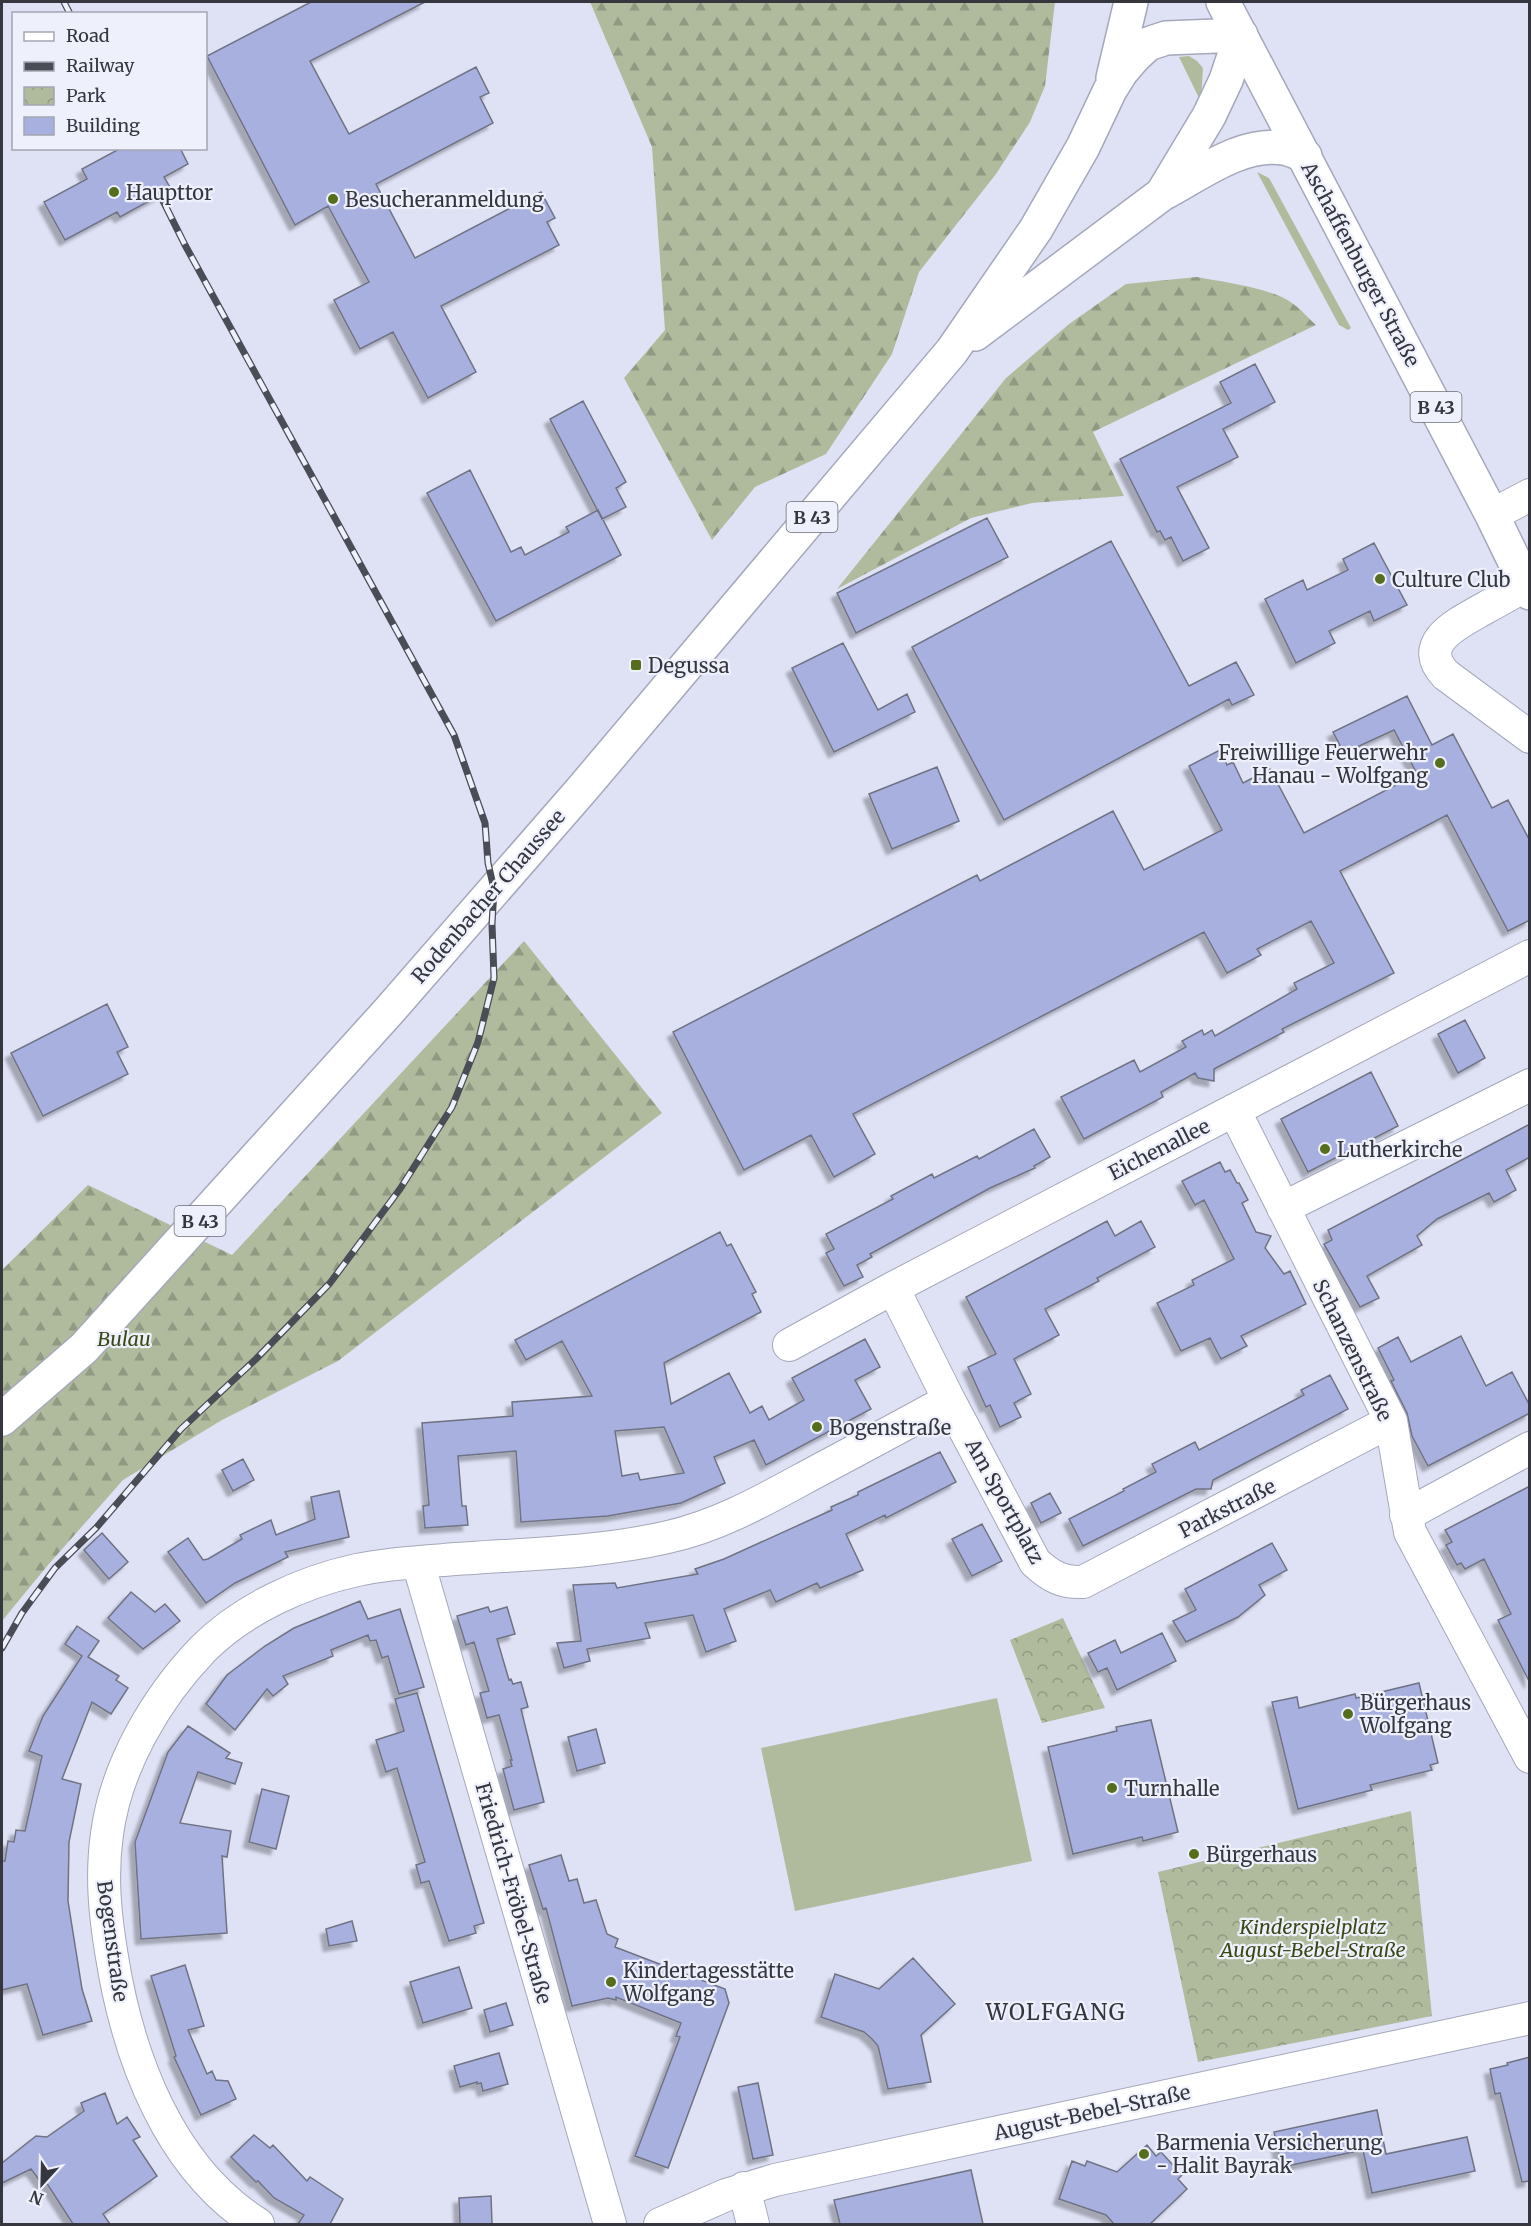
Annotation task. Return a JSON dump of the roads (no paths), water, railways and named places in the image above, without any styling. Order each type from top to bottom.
[{"type":"main road","points":[[1110,90],[1131,2]]},
{"type":"main road","name":"Aschaffenburger Straße","points":[[1223,2],[1492,515],[1528,589]]},
{"type":"main road","name":"B 43","points":[[952,351],[1036,229],[1083,147],[1110,90],[1134,57],[1148,44],[1158,40],[1241,35],[1226,80],[1209,116],[1162,194]]},
{"type":"main road","name":"B 43","points":[[952,351],[1162,194],[1240,152],[1271,147],[1286,148],[1305,156]]},
{"type":"main road","name":"Rodenbacher Chaussee","points":[[2,1419],[84,1348],[388,1012],[584,787],[952,351]]},
{"type":"street","points":[[1492,515],[1530,495]]},
{"type":"street","points":[[1528,589],[1454,625],[1443,636],[1436,651],[1440,669],[1446,675],[1530,737]]},
{"type":"street","name":"Eichenallee","points":[[789,1345],[893,1288],[1530,956]]},
{"type":"street","points":[[1283,1208],[1530,1085]]},
{"type":"street","name":"Schanzenstraße","points":[[1234,1110],[1391,1421],[1410,1532],[1530,1757]]},
{"type":"street","name":"Am Sportplatz","points":[[893,1288],[1035,1562],[1049,1575],[1060,1580]]},
{"type":"street","name":"Bogenstraße","points":[[258,2224],[222,2196],[195,2166],[175,2140],[154,2101],[124,2012],[106,1922],[103,1875],[107,1830],[119,1784],[136,1743],[178,1678],[204,1648],[254,1611],[301,1587],[357,1570],[418,1562],[603,1548],[670,1537],[746,1509],[950,1400]]},
{"type":"street","name":"Parkstraße","points":[[1060,1580],[1071,1583],[1083,1582],[1391,1421]]},
{"type":"street","points":[[1406,1515],[1530,1449]]},
{"type":"street","name":"Friedrich-Fröbel-Straße","points":[[418,1562],[610,2224]]},
{"type":"street","name":"August-Bebel-Straße","points":[[660,2224],[744,2188],[784,2178],[1530,2018]]},
{"type":"street","points":[[744,2188],[753,2224]]},
{"type":"railway","points":[[64,2],[69,12]]},
{"type":"railway","points":[[2,1648],[22,1613],[55,1568],[96,1528],[181,1429],[256,1359],[330,1283],[400,1189],[452,1107],[478,1042],[494,978],[492,924],[494,889],[488,863],[485,823],[454,735],[185,245],[160,195]]},
{"type":"place","name":"Haupttor","points":[[114,192]]},
{"type":"place","name":"Besucheranmeldung","points":[[333,199]]},
{"type":"place","name":"Culture Club","points":[[1380,579]]},
{"type":"place","name":"Degussa","points":[[636,665]]},
{"type":"place","name":"Freiwillige Feuerwehr Hanau - Wolfgang","points":[[1440,763]]},
{"type":"place","name":"Lutherkirche","points":[[1325,1149]]},
{"type":"place","name":"Bogenstraße","points":[[817,1427]]},
{"type":"place","name":"Bürgerhaus Wolfgang","points":[[1348,1714]]},
{"type":"place","name":"Turnhalle","points":[[1112,1788]]},
{"type":"place","name":"Bürgerhaus","points":[[1194,1854]]},
{"type":"place","name":"Kindertagesstätte Wolfgang","points":[[611,1982]]},
{"type":"place","name":"Barmenia Versicherung - Halit Bayrak","points":[[1144,2154]]},
{"type":"district","name":"WOLFGANG","points":[[1056,2012]]},
{"type":"park label","name":"Bulau","points":[[124,1338]]},
{"type":"park label","name":"Kinderspielplatz August-Bebel-Straße","points":[[1313,1938]]}]
